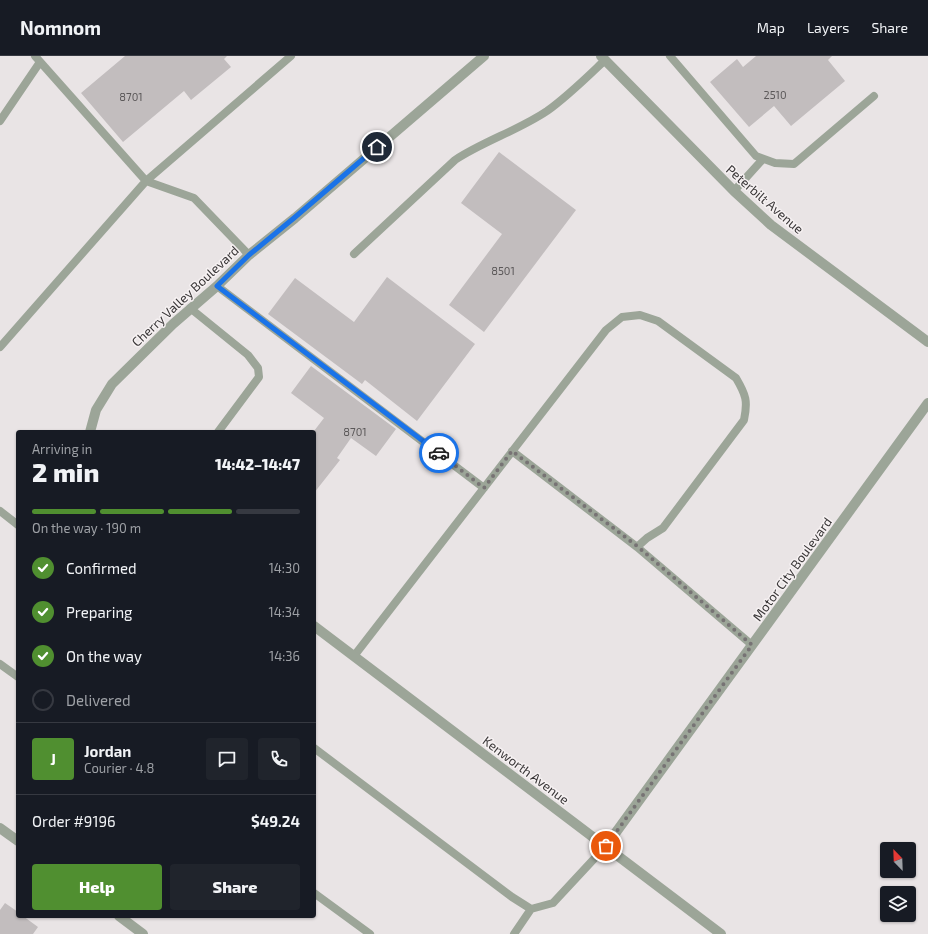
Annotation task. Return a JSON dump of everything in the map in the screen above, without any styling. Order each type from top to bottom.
[{"type":"street","name":"Cherry Valley Boulevard","points":[[91,430],[96,410],[112,384],[172,324],[217,286],[249,255],[484,56]]},
{"type":"street","name":"Peterbilt Avenue","points":[[603,58],[734,191],[771,225],[928,342]]},
{"type":"street","name":"Motor City Boulevard","points":[[606,846],[928,403]]},
{"type":"street","name":"Kenworth Avenue","points":[[316,628],[721,934]]},
{"type":"street","points":[[0,828],[16,840]]},
{"type":"street","points":[[122,918],[143,934]]},
{"type":"lane","points":[[0,347],[146,181],[291,56]]},
{"type":"lane","points":[[670,56],[756,156],[775,163],[794,164],[874,96]]},
{"type":"lane","points":[[354,254],[455,160],[546,111],[578,86],[603,58]]},
{"type":"lane","points":[[0,121],[38,59],[146,181],[194,198],[249,255]]},
{"type":"lane","points":[[734,191],[763,159]]},
{"type":"lane","points":[[217,286],[484,488]]},
{"type":"lane","points":[[190,308],[248,354],[258,368],[259,377],[219,430]]},
{"type":"lane","points":[[354,656],[606,330],[622,318],[640,315],[658,321],[736,378],[744,391],[747,407],[744,420],[664,528],[637,546]]},
{"type":"lane","points":[[512,451],[637,546],[752,645]]},
{"type":"lane","points":[[0,511],[16,523]]},
{"type":"lane","points":[[0,664],[16,676]]},
{"type":"lane","points":[[316,750],[512,897],[532,909]]},
{"type":"lane","points":[[514,934],[532,909],[553,903],[606,846]]},
{"type":"lane","points":[[316,894],[370,934]]},
{"type":"building","points":[[125,56],[227,56],[224,59],[231,67],[191,100],[184,91],[123,142],[81,93]]},
{"type":"building","points":[[756,56],[832,56],[828,60],[845,81],[791,126],[774,106],[749,127],[710,82],[737,59],[743,67]]},
{"type":"building","points":[[499,152],[576,210],[484,332],[449,305],[502,234],[461,203]]},
{"type":"building","points":[[387,277],[475,344],[417,421],[365,380],[362,384],[268,314],[295,278],[354,322]]},
{"type":"building","points":[[311,366],[396,429],[376,456],[351,438],[337,458],[340,460],[316,490],[316,430],[315,430],[324,418],[291,393]]},
{"type":"building","points":[[5,903],[16,911],[16,918],[26,918],[38,927],[33,934],[0,934],[0,910]]},
{"type":"way so far","points":[[439,453],[484,488],[512,451],[637,546],[752,645],[606,846]]},
{"type":"route","points":[[377,147],[249,255],[217,286],[439,453]]}]
